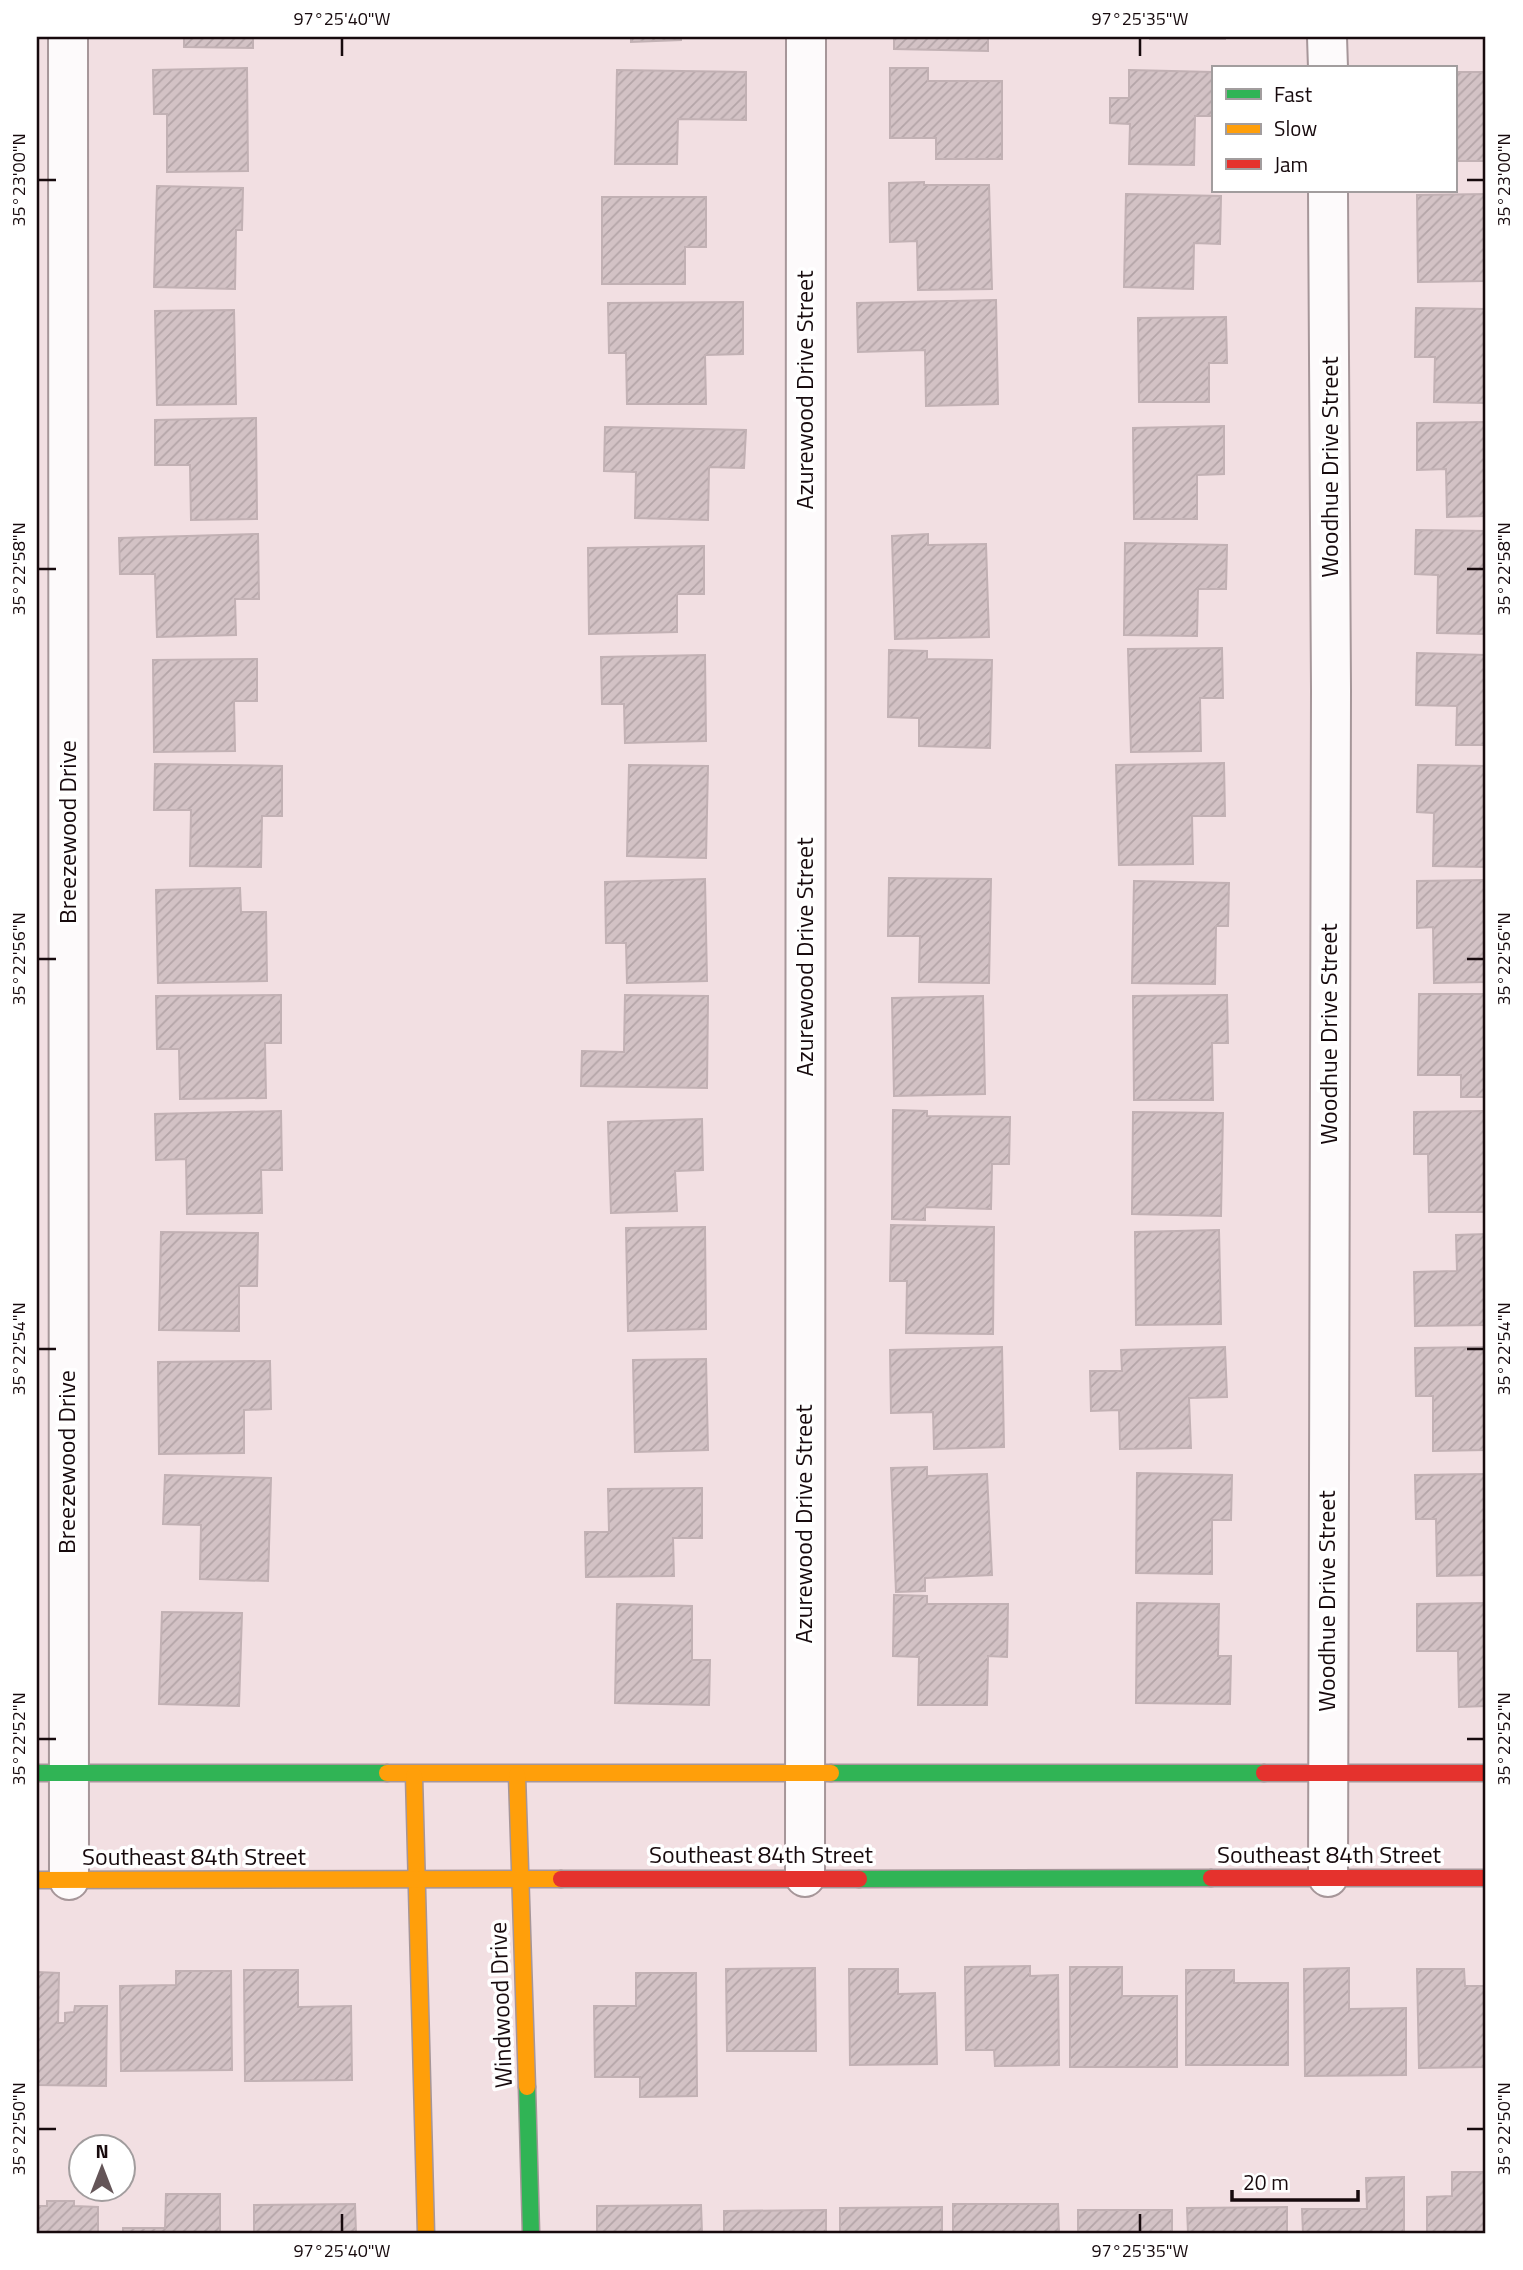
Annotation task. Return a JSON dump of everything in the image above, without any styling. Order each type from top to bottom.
[{"type":"street","name":"Breezewood Drive","points":[[53,1880],[68,37]]},
{"type":"street","name":"Azurewood Drive Street","points":[[805,1877],[806,37]]},
{"type":"street","points":[[1327,37],[1328,66]]},
{"type":"street","name":"Woodhue Drive Street","points":[[1328,192],[1331,718],[1326,1773],[1328,1877]]},
{"type":"street","points":[[52,1773],[414,1776],[1486,1773]]},
{"type":"street","name":"Windwood Drive","points":[[517,1775],[531,2233]]},
{"type":"street","points":[[414,1776],[426,2233]]},
{"type":"street","name":"Southeast 84th Street","points":[[53,1880],[1486,1878]]},
{"type":"building","points":[[184,37],[253,37],[253,48],[184,47]]},
{"type":"building","points":[[631,37],[681,37],[681,40],[631,42]]},
{"type":"building","points":[[894,37],[988,37],[988,51],[894,49]]},
{"type":"building","points":[[1225,37],[1225,39],[1150,39]]},
{"type":"building","points":[[247,68],[248,171],[167,172],[167,114],[154,114],[153,70]]},
{"type":"building","points":[[890,68],[928,68],[928,81],[1002,81],[1002,159],[936,159],[936,138],[890,138]]},
{"type":"building","points":[[617,70],[746,72],[746,120],[678,119],[677,164],[615,164]]},
{"type":"building","points":[[1129,70],[1212,72],[1212,116],[1195,116],[1194,165],[1129,164],[1130,124],[1110,123],[1110,98],[1129,98]]},
{"type":"building","points":[[1456,72],[1486,72],[1486,161],[1456,161]]},
{"type":"building","points":[[924,182],[924,185],[989,185],[992,289],[918,290],[917,241],[890,242],[889,183]]},
{"type":"building","points":[[157,186],[243,188],[242,230],[236,230],[235,289],[154,287]]},
{"type":"building","points":[[1126,194],[1221,196],[1220,244],[1194,243],[1193,289],[1124,287]]},
{"type":"building","points":[[1486,194],[1486,281],[1418,282],[1417,195]]},
{"type":"building","points":[[602,197],[706,197],[706,247],[685,247],[685,284],[602,284]]},
{"type":"building","points":[[996,300],[998,404],[926,406],[925,350],[858,352],[857,303]]},
{"type":"building","points":[[743,302],[743,354],[705,355],[706,404],[627,404],[626,353],[609,353],[608,303]]},
{"type":"building","points":[[1416,308],[1486,309],[1486,403],[1434,402],[1435,357],[1415,357]]},
{"type":"building","points":[[234,310],[236,404],[157,405],[155,311]]},
{"type":"building","points":[[1226,317],[1227,363],[1209,363],[1209,402],[1139,402],[1138,318]]},
{"type":"building","points":[[256,418],[257,519],[191,520],[190,465],[155,465],[155,420]]},
{"type":"building","points":[[1486,422],[1486,516],[1447,517],[1446,469],[1417,470],[1417,423]]},
{"type":"building","points":[[1224,426],[1224,474],[1197,475],[1197,519],[1134,519],[1133,428]]},
{"type":"building","points":[[605,427],[746,430],[744,468],[709,467],[708,520],[635,518],[636,472],[604,471]]},
{"type":"building","points":[[1416,530],[1486,531],[1486,634],[1437,633],[1438,575],[1415,574]]},
{"type":"building","points":[[258,534],[259,599],[235,599],[236,635],[157,637],[155,574],[120,574],[119,538]]},
{"type":"building","points":[[928,534],[928,545],[986,544],[989,637],[895,639],[892,536]]},
{"type":"building","points":[[1125,543],[1227,545],[1226,589],[1198,589],[1197,636],[1124,635]]},
{"type":"building","points":[[704,546],[704,594],[677,594],[677,632],[589,634],[588,548]]},
{"type":"building","points":[[1222,648],[1223,698],[1200,698],[1201,751],[1131,752],[1128,649]]},
{"type":"building","points":[[889,650],[927,651],[927,659],[992,660],[990,748],[919,746],[919,718],[888,717]]},
{"type":"building","points":[[1417,653],[1486,655],[1486,745],[1456,745],[1457,706],[1416,705]]},
{"type":"building","points":[[705,655],[706,741],[625,743],[624,704],[602,704],[601,657]]},
{"type":"building","points":[[257,659],[257,701],[234,701],[235,751],[154,752],[153,660]]},
{"type":"building","points":[[1224,763],[1225,816],[1192,816],[1193,864],[1119,865],[1116,765]]},
{"type":"building","points":[[155,764],[282,766],[282,816],[262,816],[261,867],[190,866],[191,810],[154,810]]},
{"type":"building","points":[[629,765],[708,766],[706,858],[627,856]]},
{"type":"building","points":[[1418,765],[1486,766],[1486,867],[1433,866],[1434,813],[1417,812]]},
{"type":"building","points":[[889,878],[991,879],[989,983],[919,982],[920,936],[888,936]]},
{"type":"building","points":[[705,879],[707,981],[627,983],[626,943],[606,943],[605,882]]},
{"type":"building","points":[[1486,880],[1486,982],[1434,983],[1433,927],[1417,928],[1417,881]]},
{"type":"building","points":[[1134,881],[1229,883],[1228,926],[1216,926],[1215,984],[1132,983]]},
{"type":"building","points":[[240,888],[241,912],[266,912],[267,981],[158,983],[156,890]]},
{"type":"building","points":[[1419,994],[1486,994],[1486,1097],[1461,1097],[1461,1075],[1418,1075]]},
{"type":"building","points":[[281,995],[281,1043],[265,1043],[266,1098],[180,1099],[179,1049],[157,1049],[156,996]]},
{"type":"building","points":[[625,995],[708,996],[707,1088],[581,1086],[582,1051],[624,1052]]},
{"type":"building","points":[[1227,995],[1228,1043],[1212,1043],[1213,1100],[1134,1100],[1133,996]]},
{"type":"building","points":[[983,996],[985,1094],[894,1096],[892,998]]},
{"type":"building","points":[[893,1110],[927,1111],[927,1116],[1010,1117],[1009,1164],[992,1164],[991,1209],[925,1207],[925,1220],[892,1219]]},
{"type":"building","points":[[281,1111],[282,1170],[261,1170],[262,1213],[187,1214],[186,1159],[156,1160],[155,1114]]},
{"type":"building","points":[[1486,1111],[1486,1212],[1429,1212],[1428,1154],[1414,1154],[1414,1112]]},
{"type":"building","points":[[1133,1112],[1223,1113],[1221,1216],[1132,1214]]},
{"type":"building","points":[[702,1119],[703,1170],[675,1171],[677,1211],[611,1213],[608,1122]]},
{"type":"building","points":[[891,1225],[994,1227],[993,1334],[906,1333],[907,1281],[890,1281]]},
{"type":"building","points":[[705,1227],[706,1329],[628,1331],[626,1228]]},
{"type":"building","points":[[1219,1230],[1221,1324],[1136,1325],[1135,1232]]},
{"type":"building","points":[[161,1232],[258,1233],[257,1286],[239,1286],[239,1331],[159,1330]]},
{"type":"building","points":[[1486,1234],[1486,1325],[1415,1326],[1414,1272],[1457,1271],[1456,1235]]},
{"type":"building","points":[[1002,1347],[1004,1447],[934,1449],[933,1412],[891,1413],[890,1350]]},
{"type":"building","points":[[1225,1347],[1227,1397],[1189,1398],[1191,1448],[1120,1449],[1119,1410],[1091,1411],[1090,1371],[1122,1371],[1121,1350]]},
{"type":"building","points":[[1486,1347],[1486,1450],[1433,1451],[1433,1396],[1416,1396],[1415,1348]]},
{"type":"building","points":[[706,1359],[708,1450],[635,1452],[633,1360]]},
{"type":"building","points":[[270,1361],[271,1409],[244,1410],[244,1453],[159,1454],[158,1362]]},
{"type":"building","points":[[927,1467],[927,1476],[987,1474],[992,1575],[925,1578],[925,1591],[896,1592],[891,1468]]},
{"type":"building","points":[[1137,1473],[1232,1475],[1231,1520],[1212,1520],[1212,1574],[1136,1573]]},
{"type":"building","points":[[1486,1474],[1486,1575],[1437,1576],[1436,1519],[1416,1519],[1415,1475]]},
{"type":"building","points":[[165,1475],[271,1478],[268,1581],[200,1579],[201,1525],[163,1524]]},
{"type":"building","points":[[702,1488],[702,1538],[673,1538],[674,1576],[586,1577],[585,1532],[609,1532],[608,1489]]},
{"type":"building","points":[[894,1595],[927,1596],[927,1604],[1008,1604],[1007,1657],[988,1656],[987,1705],[918,1705],[919,1657],[893,1656]]},
{"type":"building","points":[[1137,1603],[1219,1604],[1218,1656],[1231,1656],[1230,1704],[1136,1703]]},
{"type":"building","points":[[1486,1603],[1486,1706],[1459,1707],[1458,1651],[1417,1651],[1417,1604]]},
{"type":"building","points":[[617,1604],[692,1606],[692,1660],[710,1660],[709,1705],[615,1703]]},
{"type":"building","points":[[162,1612],[242,1613],[239,1706],[159,1704]]},
{"type":"building","points":[[1030,1966],[1030,1976],[1058,1975],[1059,2065],[995,2066],[994,2050],[966,2050],[965,1967]]},
{"type":"building","points":[[1070,1967],[1122,1967],[1122,1996],[1177,1996],[1177,2067],[1070,2067]]},
{"type":"building","points":[[815,1968],[816,2051],[727,2051],[726,1969]]},
{"type":"building","points":[[1349,1968],[1349,2009],[1406,2008],[1406,2075],[1305,2076],[1304,1969]]},
{"type":"building","points":[[849,1969],[898,1969],[898,1994],[935,1993],[937,2064],[850,2065]]},
{"type":"building","points":[[1417,1969],[1464,1969],[1465,1986],[1486,1986],[1486,2067],[1419,2068]]},
{"type":"building","points":[[244,1970],[298,1970],[298,2007],[351,2006],[352,2080],[245,2081]]},
{"type":"building","points":[[1186,1970],[1234,1970],[1234,1983],[1288,1983],[1288,2065],[1186,2065]]},
{"type":"building","points":[[176,1971],[231,1971],[232,2070],[121,2071],[120,1986],[176,1985]]},
{"type":"building","points":[[37,1972],[59,1973],[58,2023],[65,2023],[65,2013],[74,2012],[75,2006],[107,2006],[106,2086],[37,2085]]},
{"type":"building","points":[[636,1973],[696,1973],[697,2096],[640,2097],[640,2077],[595,2077],[594,2006],[636,2006]]},
{"type":"building","points":[[1452,2172],[1486,2172],[1486,2233],[1427,2233],[1427,2197],[1452,2196]]},
{"type":"building","points":[[1404,2177],[1404,2233],[1303,2233],[1302,2209],[1367,2209],[1366,2178]]},
{"type":"building","points":[[166,2194],[220,2194],[220,2233],[123,2233],[123,2228],[165,2228]]},
{"type":"building","points":[[47,2201],[66,2201],[66,2204],[74,2206],[98,2207],[98,2233],[37,2233],[37,2206],[47,2206]]},
{"type":"building","points":[[355,2204],[356,2233],[254,2233],[254,2205]]},
{"type":"building","points":[[953,2204],[1058,2204],[1059,2233],[953,2233]]},
{"type":"building","points":[[701,2205],[702,2233],[597,2233],[597,2206]]},
{"type":"building","points":[[942,2207],[942,2233],[840,2233],[840,2208]]},
{"type":"building","points":[[1287,2207],[1287,2233],[1188,2233],[1187,2208]]},
{"type":"building","points":[[826,2210],[826,2233],[724,2233],[724,2211]]},
{"type":"building","points":[[1078,2210],[1172,2210],[1172,2233],[1078,2233]]},
{"type":"traffic: fast","points":[[37,1773],[387,1773]]},
{"type":"traffic: fast","points":[[831,1773],[1264,1773]]},
{"type":"traffic: fast","points":[[859,1879],[1211,1878]]},
{"type":"traffic: fast","points":[[527,2087],[531,2233]]},
{"type":"traffic: slow","points":[[387,1773],[831,1773]]},
{"type":"traffic: slow","points":[[517,1775],[527,2087]]},
{"type":"traffic: slow","points":[[414,1776],[426,2233]]},
{"type":"traffic: slow","points":[[37,1880],[561,1879]]},
{"type":"traffic: jam","points":[[1264,1773],[1486,1773]]},
{"type":"traffic: jam","points":[[1211,1878],[1486,1878]]},
{"type":"traffic: jam","points":[[561,1879],[859,1879]]}]
